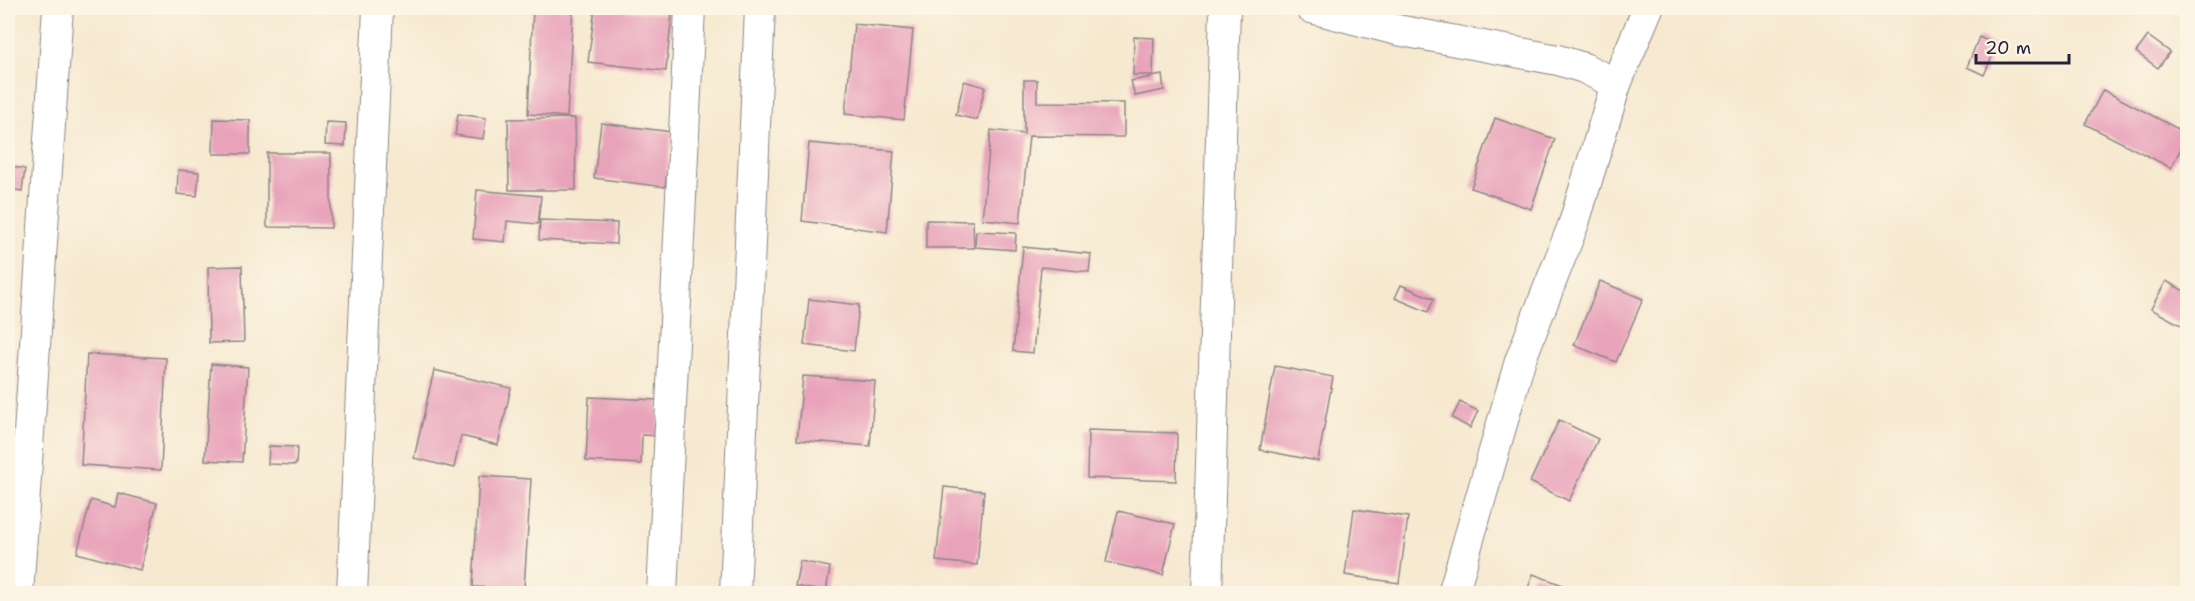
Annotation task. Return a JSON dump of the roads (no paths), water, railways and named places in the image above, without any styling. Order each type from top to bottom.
[{"type":"street","points":[[18,594],[58,8]]},
{"type":"street","points":[[352,594],[378,8]]},
{"type":"street","points":[[662,594],[690,8]]},
{"type":"street","points":[[735,594],[760,8]]},
{"type":"street","points":[[1207,594],[1225,8]]},
{"type":"street","points":[[1311,8],[1397,30],[1558,60],[1584,68],[1616,84]]},
{"type":"street","points":[[1453,594],[1520,361],[1574,223],[1616,84],[1648,8]]}]
